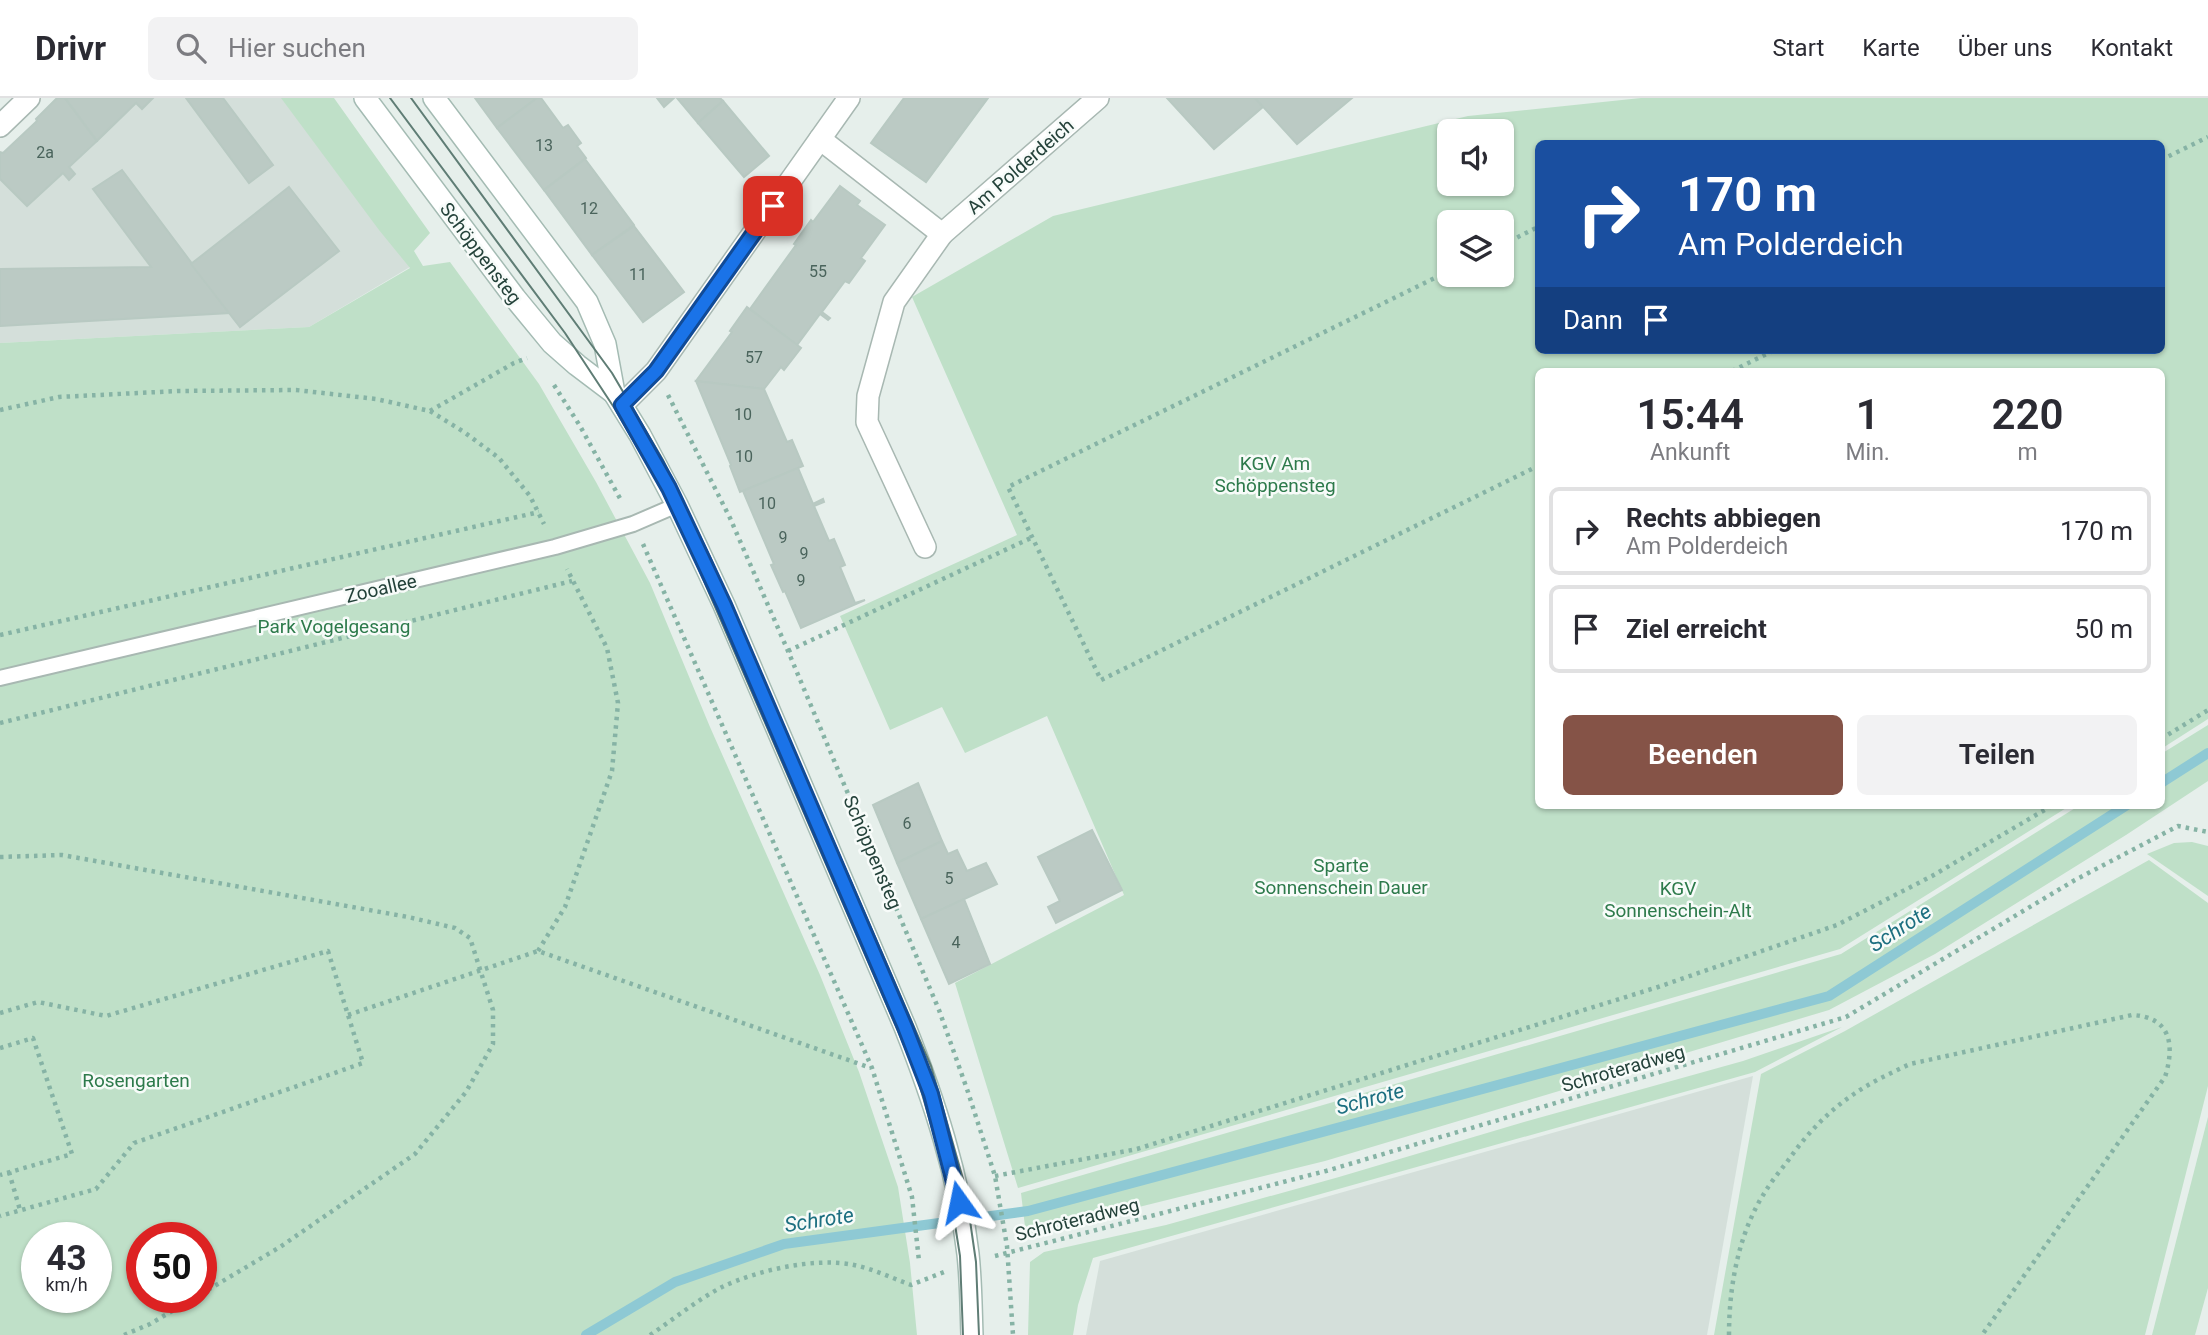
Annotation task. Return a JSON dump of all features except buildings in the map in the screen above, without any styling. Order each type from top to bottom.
[{"type":"main road","points":[[0,126],[29,98]]},
{"type":"main road","name":"Schöppensteg","points":[[365,98],[515,298],[552,343],[618,399]]},
{"type":"main road","name":"Schöppensteg","points":[[434,98],[587,302],[605,344],[618,399],[677,505],[724,605],[905,1027],[931,1094],[956,1186],[968,1254],[972,1335]]},
{"type":"main road","points":[[618,399],[656,371],[849,98]]},
{"type":"main road","name":"Am Polderdeich","points":[[925,548],[867,422],[867,403],[894,302],[942,234],[1098,98]]},
{"type":"main road","points":[[820,139],[942,234]]},
{"type":"lane","name":"Zooallee","points":[[0,678],[555,547],[633,524],[677,505]]},
{"type":"path","points":[[2165,158],[2208,137]]},
{"type":"path","points":[[1514,239],[1535,228]]},
{"type":"path","points":[[1437,277],[1008,487],[1101,680],[1535,467]]},
{"type":"path","points":[[1738,368],[1767,354]]},
{"type":"path","points":[[430,411],[513,363],[534,356]]},
{"type":"path","points":[[548,377],[580,426],[614,488]]},
{"type":"path","name":"Schöppensteg","points":[[665,390],[730,518],[939,1010],[995,1176],[1007,1249],[1013,1335]]},
{"type":"path","points":[[0,635],[539,512]]},
{"type":"path","points":[[788,651],[1032,537]]},
{"type":"path","points":[[647,553],[872,1068],[912,1197],[919,1261]]},
{"type":"path","points":[[0,723],[572,581]]},
{"type":"path","points":[[2165,737],[2208,710]]},
{"type":"path","points":[[995,1176],[1137,1149],[1658,987],[1837,925],[1932,876],[2046,809]]},
{"type":"path","name":"Schroteradweg","points":[[1007,1249],[1326,1171],[1846,1017],[2075,880],[2178,826],[2208,832]]},
{"type":"path","points":[[0,857],[62,855],[408,917],[455,928],[470,938],[494,1010],[494,1044],[466,1092],[415,1154],[280,1247],[217,1284]]},
{"type":"path","points":[[0,1013],[38,1002],[106,1016],[328,951],[363,1063],[134,1143],[96,1189],[0,1216]]},
{"type":"path","points":[[348,1015],[538,951],[872,1068]]},
{"type":"path","points":[[1729,1335],[1732,1284],[1739,1254],[1758,1204],[1804,1138],[1854,1094],[1910,1064],[2132,1015],[2144,1016],[2157,1022],[2165,1030],[2170,1044],[2170,1058],[2165,1076],[1982,1335]]},
{"type":"path","points":[[0,1048],[33,1038],[72,1154],[0,1175]]},
{"type":"path","points":[[9,1172],[20,1210]]},
{"type":"path","points":[[650,1335],[721,1288],[742,1279],[789,1267],[824,1263],[846,1264],[911,1285],[920,1280]]},
{"type":"path","points":[[124,1335],[169,1313]]},
{"type":"shaded area","points":[[62,98],[289,98],[410,267],[309,327],[0,343],[0,157]]},
{"type":"shaded area","points":[[1753,1076],[1707,1335],[1086,1335],[1100,1261]]},
{"type":"green space","name":"Park Vogelgesang","points":[[281,98],[334,98],[430,233],[414,251],[423,266],[450,262],[539,384],[650,583],[710,727],[820,975],[859,1072],[898,1187],[910,1263],[917,1335],[0,1335],[0,343],[309,327],[410,268]]},
{"type":"green space","name":"KGV Am Schöppensteg","points":[[1641,98],[2208,98],[2208,719],[2165,746],[2165,368],[1535,368],[1535,809],[2065,809],[1840,949],[1018,1188],[955,983],[1124,895],[1047,716],[965,753],[942,707],[890,730],[840,616],[1017,535],[912,297],[1053,216],[1437,123],[1437,196],[1514,196],[1514,119],[1456,119],[1468,116]]},
{"type":"green space","points":[[2208,725],[2208,781],[2126,835],[1935,954],[1829,1010],[1325,1161],[1026,1235],[1021,1193],[1841,954],[2074,809],[2165,809],[2165,752]]},
{"type":"green space","points":[[2192,842],[2208,846],[2208,896],[2147,854],[2174,843]]},
{"type":"green space","points":[[2149,860],[2208,903],[2208,1086],[2145,1335],[1714,1335],[1761,1074],[1845,1031]]},
{"type":"green space","points":[[1842,1027],[1755,1072],[1093,1258],[1078,1305],[1073,1335],[1028,1335],[1030,1262],[1044,1252],[1166,1225],[1339,1177],[1743,1061]]},
{"type":"green space","points":[[2208,1117],[2208,1288],[2195,1335],[2152,1335]]},
{"type":"waterway","name":"Schrote","points":[[2165,780],[2208,753]]},
{"type":"waterway","name":"Schrote","points":[[586,1335],[675,1282],[784,1244],[1028,1211],[1829,996],[2121,809]]},
{"type":"tram line","points":[[390,98],[565,333],[615,409],[672,507],[916,1073],[949,1187],[960,1256],[963,1335]]},
{"type":"tram line","points":[[411,98],[612,373],[663,460],[711,559],[931,1066],[965,1186],[976,1262],[979,1335]]},
{"type":"route","points":[[773,206],[656,371],[622,405],[669,488],[724,605],[905,1027],[942,1128],[959,1202]]},
{"type":"park label","name":"Sparte Sonnenschein Dauer","points":[[1341,876]]},
{"type":"park label","name":"KGV Sonnenschein-Alt","points":[[1678,899]]},
{"type":"park label","name":"Rosengarten","points":[[136,1080]]}]
